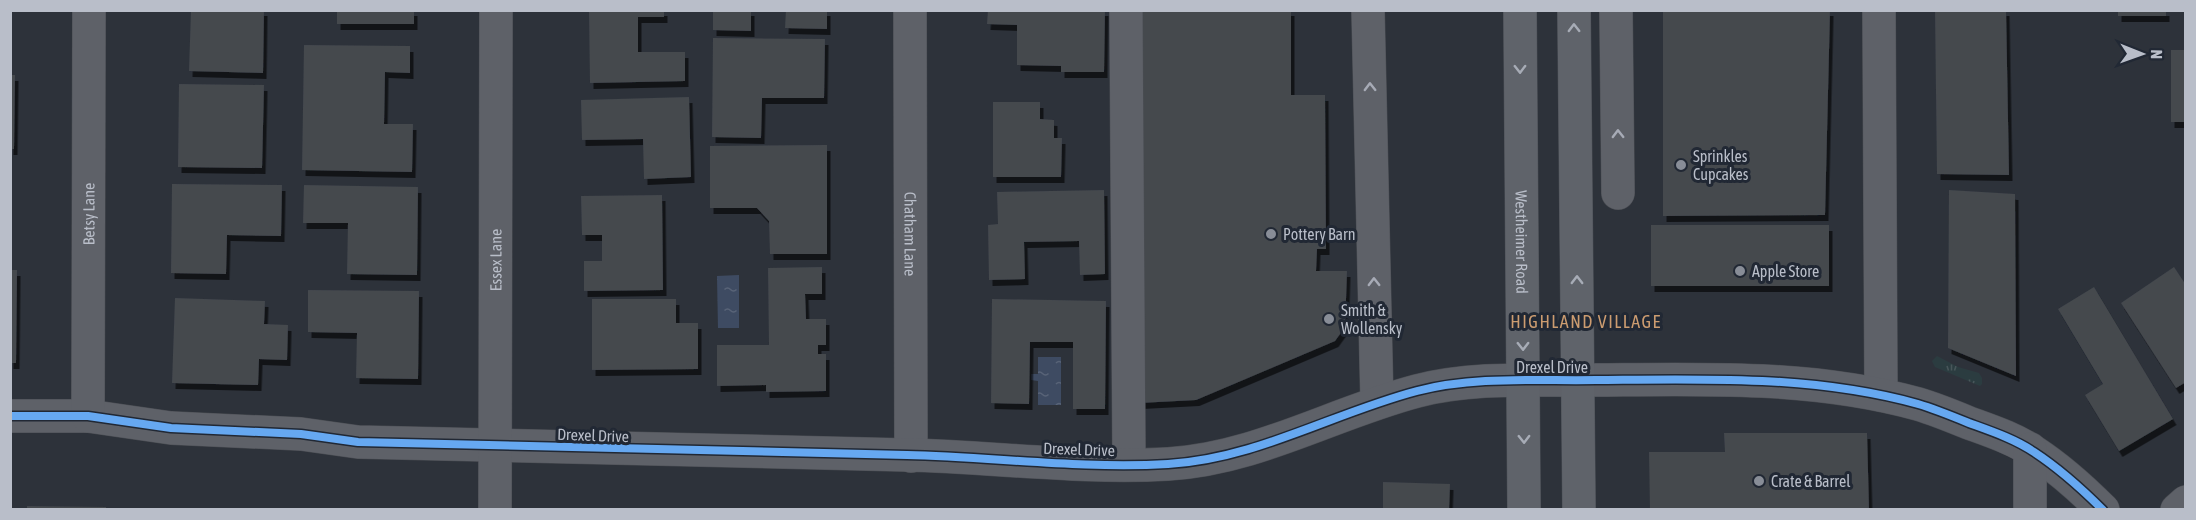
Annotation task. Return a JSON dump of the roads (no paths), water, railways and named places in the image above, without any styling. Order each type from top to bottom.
[{"type":"main road","name":"Westheimer Road","points":[[1520,10],[1524,510]]},
{"type":"main road","points":[[1574,10],[1579,510]]},
{"type":"street","name":"Betsy Lane","points":[[88,416],[89,10]]},
{"type":"street","name":"Essex Lane","points":[[495,510],[496,10]]},
{"type":"street","name":"Chatham Lane","points":[[910,10],[910,456]]},
{"type":"street","points":[[1126,10],[1130,464]]},
{"type":"street","points":[[1368,10],[1377,403]]},
{"type":"street","points":[[1616,10],[1618,193]]},
{"type":"street","points":[[1879,10],[1881,395]]},
{"type":"street","name":"Drexel Drive","points":[[10,416],[88,416],[171,428],[301,434],[358,442],[1164,465],[1232,455],[1377,403],[1421,390],[1478,381],[1754,380],[1824,386],[1881,395],[1922,405],[1996,433],[2030,449],[2065,474],[2103,510]]},
{"type":"street","points":[[2030,449],[2030,510]]},
{"type":"street","points":[[2177,510],[2186,502]]},
{"type":"water","points":[[739,275],[739,328],[718,328],[717,276]]},
{"type":"water","points":[[1038,357],[1061,357],[1061,405],[1038,405],[1038,381],[1031,380],[1031,374],[1038,374]]},
{"type":"place","name":"Sprinkles Cupcakes","points":[[1681,165]]},
{"type":"place","name":"Pottery Barn","points":[[1271,234]]},
{"type":"place","name":"Apple Store","points":[[1740,271]]},
{"type":"place","name":"Smith & Wollensky","points":[[1329,319]]},
{"type":"place","name":"Crate & Barrel","points":[[1759,481]]},
{"type":"district","name":"HIGHLAND VILLAGE","points":[[1586,321]]}]
